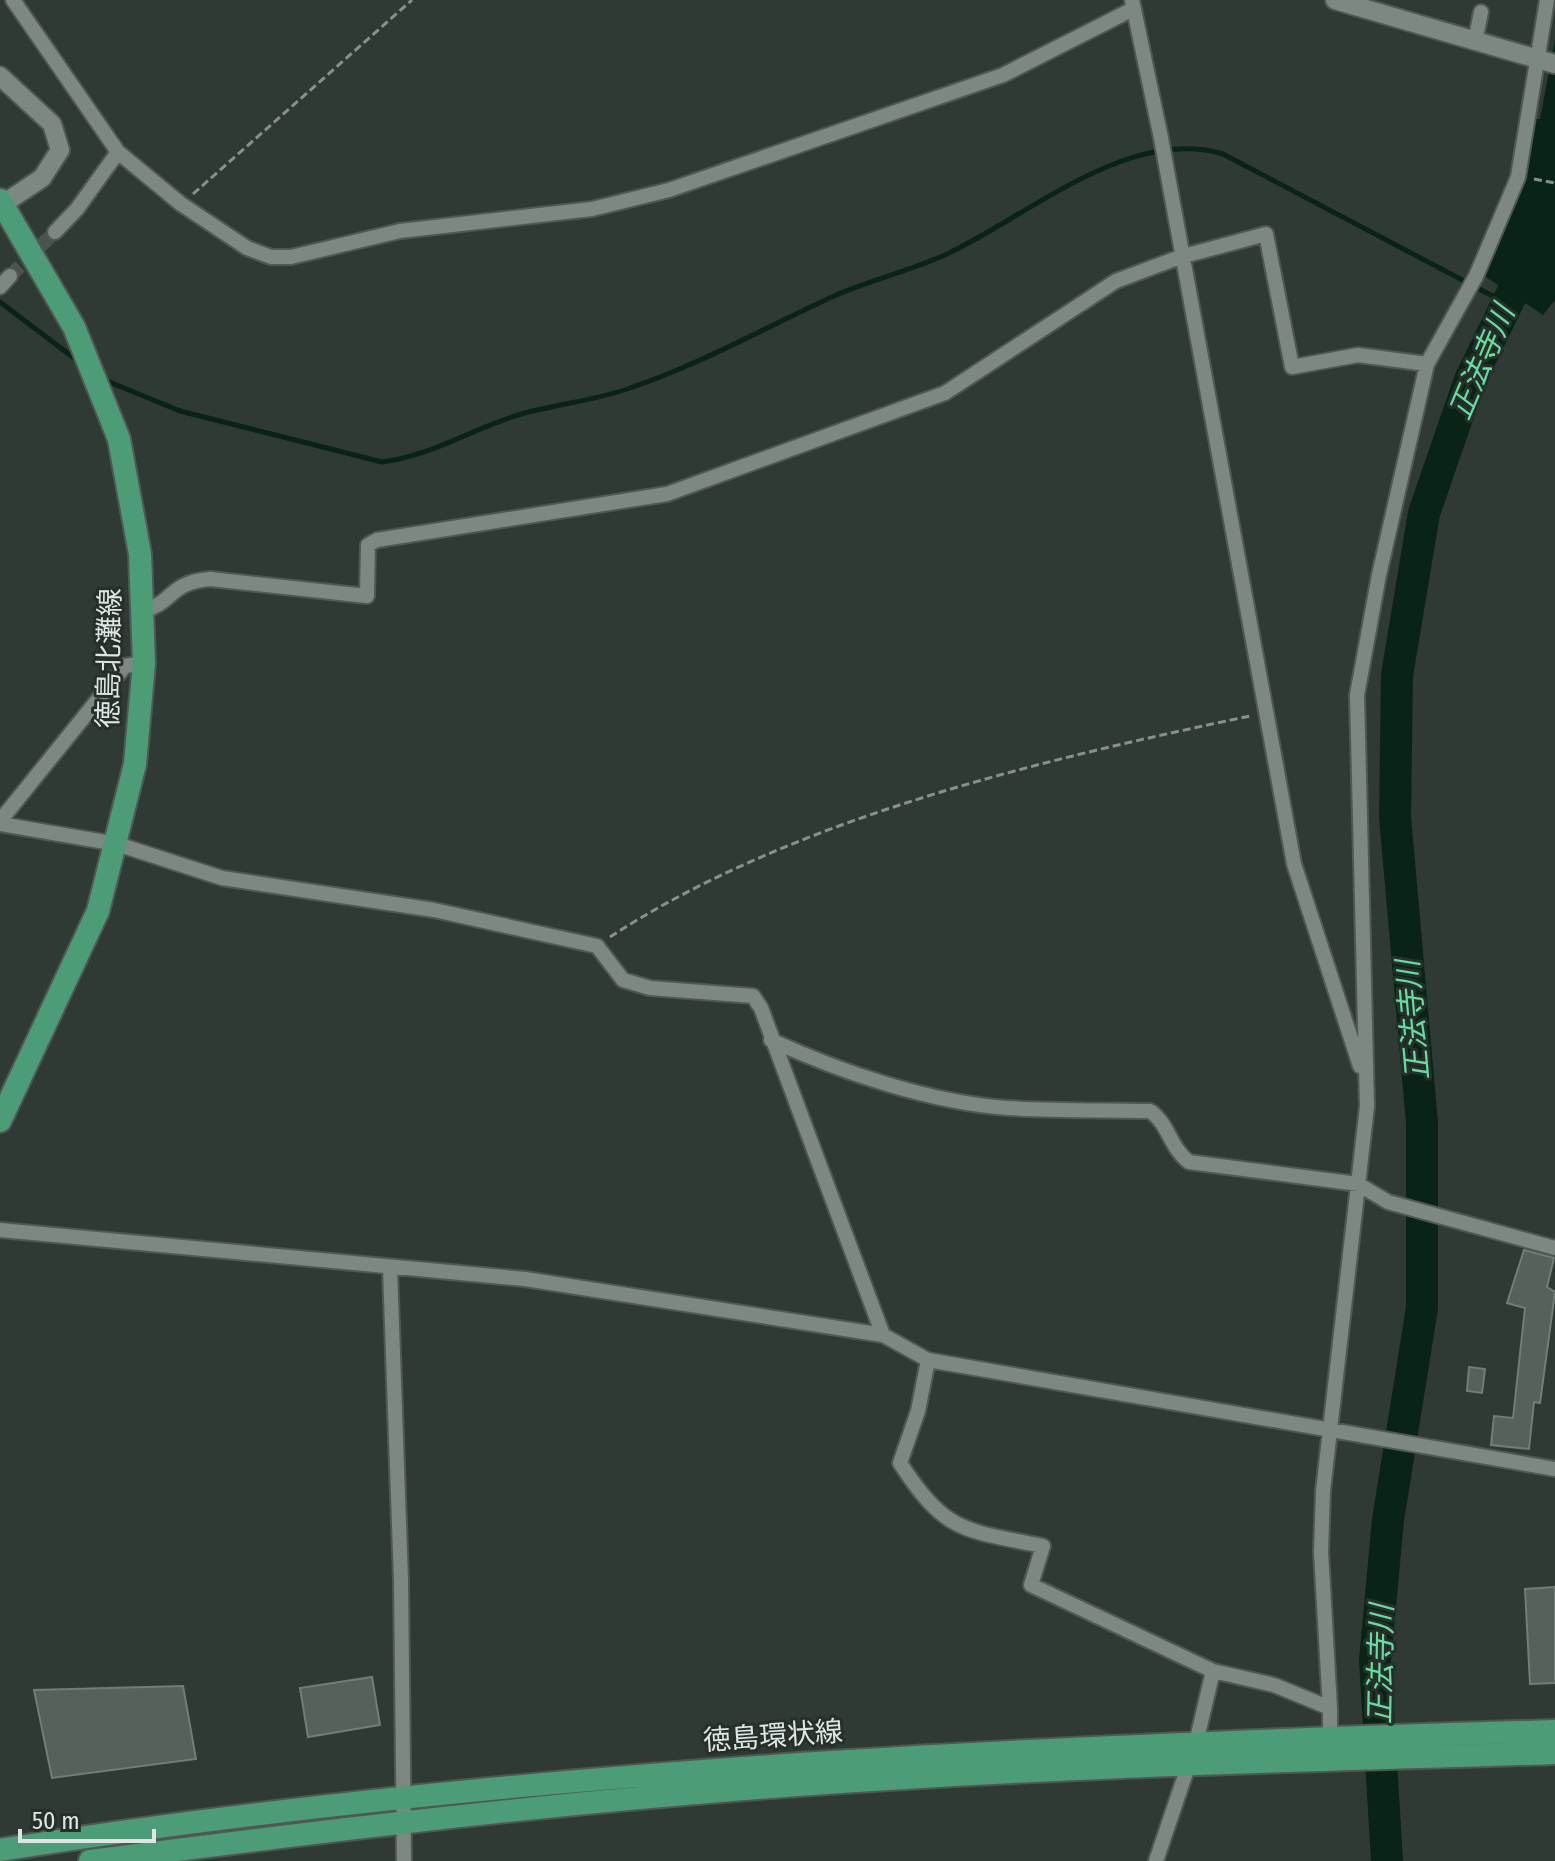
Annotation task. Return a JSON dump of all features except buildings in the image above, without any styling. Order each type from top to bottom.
[{"type":"main road","name":"徳島北灘線","points":[[0,1121],[98,911],[135,764],[144,663],[140,554],[130,485],[106,404],[74,327],[1,202]]},
{"type":"main road","name":"徳島環状線","points":[[0,1850],[943,1754],[1193,1754],[1337,1761],[1426,1746],[1555,1731]]},
{"type":"main road","name":"徳島環状線","points":[[1193,1754],[1333,1738],[1555,1753]]},
{"type":"main road","name":"徳島環状線","points":[[90,1861],[403,1809]]},
{"type":"street","points":[[13,0],[118,152],[181,204],[247,248],[271,257],[291,257],[400,231],[592,209],[669,190],[1003,75],[1133,5],[1161,138],[1180,257],[1294,864],[1366,1081]]},
{"type":"street","points":[[1335,0],[1547,63]]},
{"type":"street","points":[[1333,1738],[1321,1552],[1328,1430],[1344,1330],[1367,1106],[1357,695],[1379,575],[1427,364],[1476,276],[1518,177],[1547,63],[1547,0]]},
{"type":"street","points":[[1475,42],[1481,12]]},
{"type":"street","points":[[0,76],[52,124],[60,150],[42,178],[1,202]]},
{"type":"street","points":[[55,232],[77,209],[118,152]]},
{"type":"street","points":[[142,611],[159,604],[188,581],[210,579],[367,596],[368,545],[377,540],[681,488],[945,393],[1116,281],[1180,257],[1266,234],[1292,367],[1358,355],[1380,355],[1427,364]]},
{"type":"street","points":[[144,663],[125,666],[0,822],[117,844],[222,878],[434,910],[597,946],[623,980],[650,988],[753,996],[761,1008],[883,1335]]},
{"type":"street","points":[[771,1040],[810,1058],[938,1097],[1006,1108],[1150,1111],[1162,1119],[1179,1155],[1189,1162],[1358,1184],[1388,1202],[1555,1248]]},
{"type":"street","points":[[0,1230],[390,1269],[525,1279],[883,1335],[928,1360],[1555,1469]]},
{"type":"street","points":[[390,1269],[401,1580],[404,1861]]},
{"type":"street","points":[[928,1360],[918,1411],[900,1463],[941,1515],[961,1530],[1043,1546],[1031,1585],[1213,1671],[1274,1685],[1330,1708]]},
{"type":"street","points":[[1156,1861],[1193,1754],[1213,1671]]},
{"type":"path","points":[[181,204],[412,0]]},
{"type":"path","points":[[1526,178],[1555,183]]},
{"type":"path","points":[[597,946],[656,908],[743,865],[868,818],[955,789],[1090,752],[1265,713]]},
{"type":"shaded area","points":[[1555,40],[1555,300],[1543,315],[1483,275],[1502,238],[1516,200],[1534,119],[1540,119]]},
{"type":"waterway","points":[[102,379],[180,411],[382,462],[400,459],[518,415],[603,396],[656,378],[708,357],[834,296],[947,254],[1080,179],[1116,163],[1152,152],[1187,149],[1223,154],[1506,303]]},
{"type":"waterway","name":"正法寺川","points":[[1387,1861],[1375,1660],[1388,1520],[1422,1308],[1422,1123],[1395,817],[1397,675],[1424,513],[1470,380],[1555,205]]},
{"type":"waterway","points":[[0,302],[78,361]]},
{"type":"tunnel","points":[[10,276],[55,232]]}]
